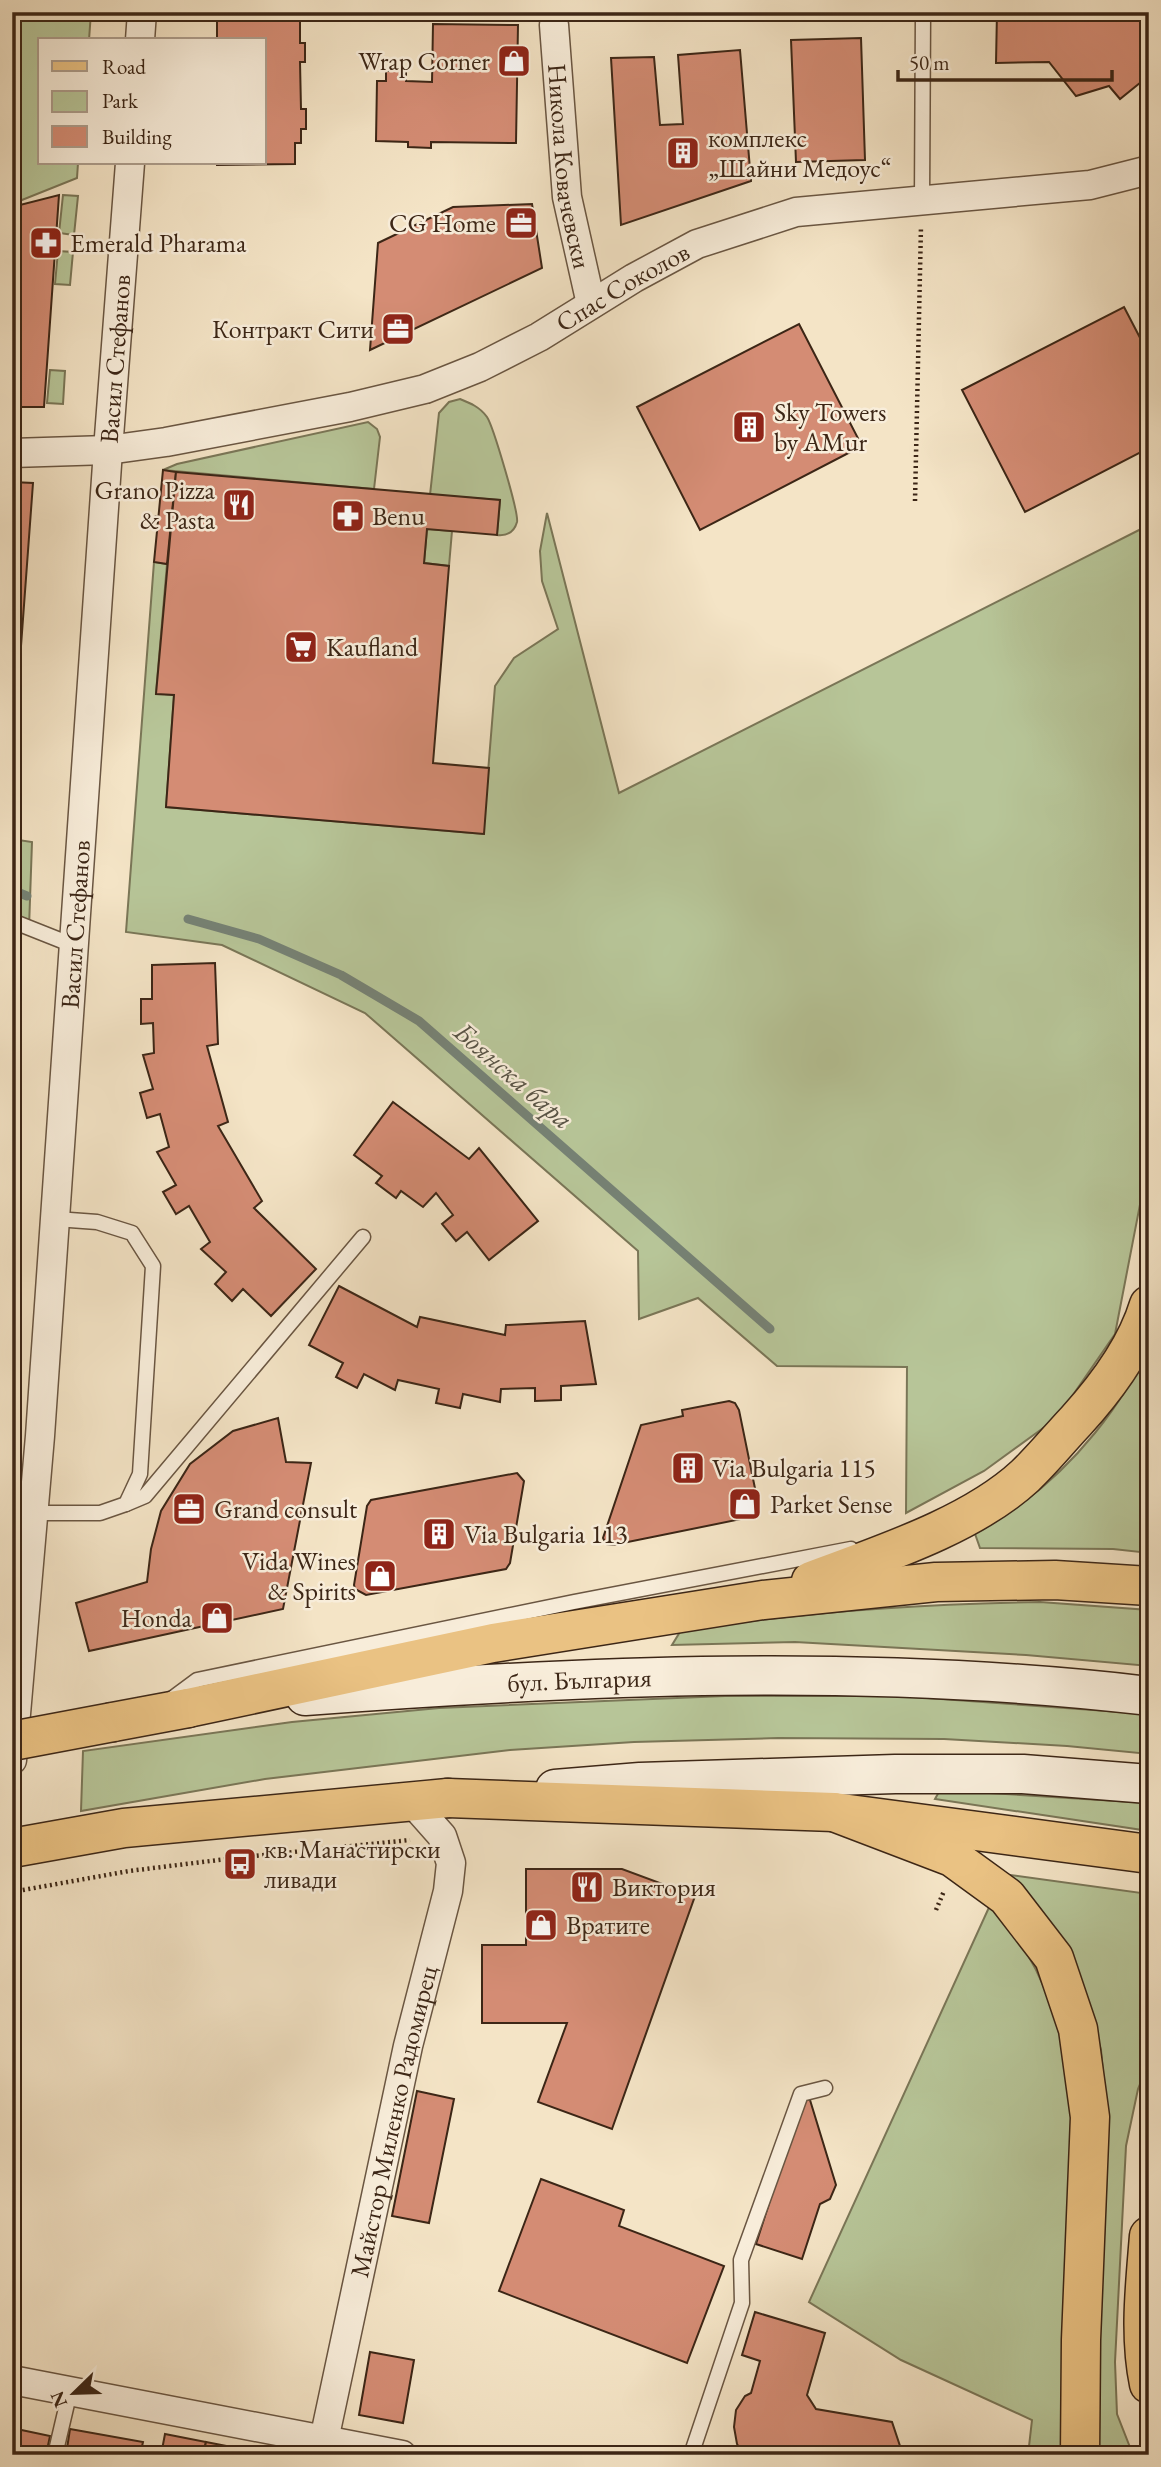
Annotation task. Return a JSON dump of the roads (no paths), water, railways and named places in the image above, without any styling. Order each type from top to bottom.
[{"type":"main road","points":[[763,1600],[904,1546],[981,1508],[1024,1477],[1097,1397],[1142,1329],[1149,1305]]},
{"type":"main road","points":[[188,1708],[493,1643],[763,1600],[936,1582],[1055,1580],[1149,1586]]},
{"type":"main road","name":"бул. България","points":[[12,1741],[188,1708],[414,1688],[701,1677],[881,1676],[1083,1688],[1149,1696]]},
{"type":"main road","points":[[12,1848],[124,1828],[640,1782],[895,1774],[1023,1774],[1149,1784]]},
{"type":"main road","points":[[429,1800],[834,1812],[1149,1854]]},
{"type":"main road","points":[[834,1812],[952,1857],[1007,1897],[1054,1958],[1078,2029],[1090,2117],[1080,2455]]},
{"type":"main road","points":[[1149,2236],[1142,2316],[1149,2384]]},
{"type":"street","points":[[139,38],[142,12]]},
{"type":"street","name":"Никола Ковачевски","points":[[554,25],[567,197],[591,304]]},
{"type":"street","name":"Васил Стефанов","points":[[12,1760],[19,1685],[20,1573],[34,1513],[130,164]]},
{"type":"street","name":"Спас Соколов","points":[[12,453],[108,450],[261,424],[425,389],[492,361],[539,337],[697,244],[796,212],[1090,185],[1149,170]]},
{"type":"street","name":"Майстор Миленко Радомирец","points":[[322,2447],[408,2046],[448,1891],[451,1864],[429,1800]]},
{"type":"street","points":[[12,2380],[322,2447],[402,2455]]},
{"type":"lane","points":[[922,200],[923,12]]},
{"type":"lane","points":[[12,921],[75,946]]},
{"type":"lane","points":[[56,1219],[97,1222],[132,1233],[153,1266],[140,1474],[126,1504]]},
{"type":"lane","points":[[34,1513],[100,1513],[145,1496],[363,1237]]},
{"type":"lane","points":[[150,1716],[197,1680],[574,1602],[928,1534]]},
{"type":"lane","points":[[691,2455],[742,2302],[741,2260],[801,2094],[825,2088]]},
{"type":"lane","points":[[55,2455],[70,2391]]},
{"type":"waterway","name":"Боянска бара","points":[[12,890],[27,896]]},
{"type":"waterway","name":"Боянска бара","points":[[188,919],[259,939],[341,975],[419,1021],[770,1329]]},
{"type":"place","name":"Wrap Corner","points":[[514,61]]},
{"type":"place","name":"комплекс „Шайни Медоус“","points":[[683,153]]},
{"type":"place","name":"CG Home","points":[[521,223]]},
{"type":"place","name":"Emerald Pharama","points":[[46,243]]},
{"type":"place","name":"Контракт Сити","points":[[398,329]]},
{"type":"place","name":"Sky Towers by AMur","points":[[749,427]]},
{"type":"place","name":"Grano Pizza & Pasta","points":[[239,505]]},
{"type":"place","name":"Benu","points":[[348,516]]},
{"type":"place","name":"Kaufland","points":[[301,647]]},
{"type":"place","name":"Via Bulgaria 115","points":[[688,1468]]},
{"type":"place","name":"Parket Sense","points":[[745,1504]]},
{"type":"place","name":"Grand consult","points":[[189,1509]]},
{"type":"place","name":"Via Bulgaria 113","points":[[439,1534]]},
{"type":"place","name":"Vida Wines & Spirits","points":[[380,1576]]},
{"type":"place","name":"Honda","points":[[217,1618]]},
{"type":"place","name":"кв. Манастирски ливади","points":[[240,1864]]},
{"type":"place","name":"Виктория","points":[[587,1887]]},
{"type":"place","name":"Вратите","points":[[541,1925]]}]
